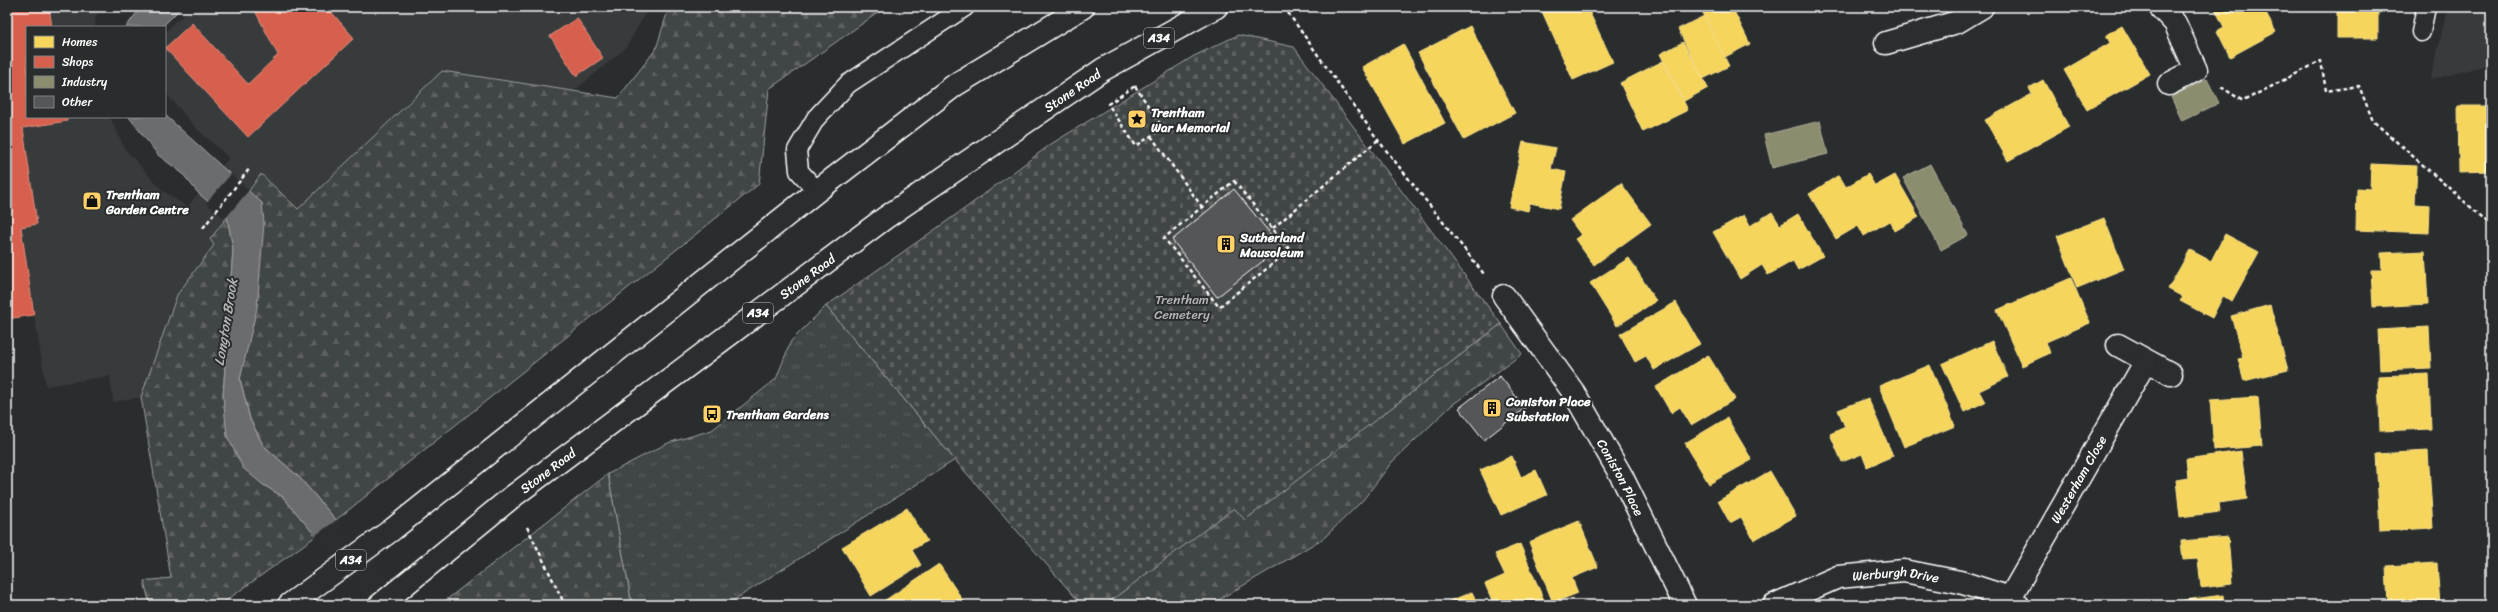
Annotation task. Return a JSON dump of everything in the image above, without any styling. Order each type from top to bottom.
[{"type":"main road","name":"A34","points":[[289,605],[309,592],[393,528],[817,191],[955,84],[1083,7]]},
{"type":"main road","name":"Stone Road","points":[[380,605],[424,571],[512,498],[885,218],[1102,70],[1216,7]]},
{"type":"main road","points":[[1886,43],[1956,22],[1982,7]]},
{"type":"main road","points":[[2160,7],[2175,23],[2196,70],[2169,84]]},
{"type":"main road","name":"Coniston Place","points":[[1504,296],[1574,393],[1622,477],[1685,605]]},
{"type":"main road","points":[[2118,346],[2171,374]]},
{"type":"main road","name":"Westerham Close","points":[[2014,601],[2146,361]]},
{"type":"main road","name":"Werburgh Drive","points":[[1774,605],[1838,577],[1904,571],[1960,582],[2014,601]]},
{"type":"lane","points":[[817,191],[799,171],[797,150],[816,118],[848,84],[964,7]]},
{"type":"lane","points":[[2420,32],[2426,7]]},
{"type":"path","points":[[1284,7],[1378,140],[1489,281],[1504,296]]},
{"type":"path","points":[[2196,70],[2243,102],[2321,61],[2326,91],[2359,86],[2373,121],[2491,225]]},
{"type":"path","points":[[1135,86],[1162,128],[1151,136],[1136,146],[1108,104],[1135,86]]},
{"type":"path","points":[[1151,136],[1202,207]]},
{"type":"path","points":[[1273,228],[1378,140]]},
{"type":"path","points":[[203,228],[250,168]]},
{"type":"path","points":[[1234,181],[1273,228],[1290,250],[1219,307],[1164,238],[1234,181]]},
{"type":"path","points":[[512,498],[565,605]]},
{"type":"shaded area","name":"Trentham Garden Centre","points":[[7,7],[102,7],[96,17],[95,26],[26,26],[26,118],[110,118],[125,149],[163,191],[187,207],[229,158],[195,127],[166,93],[166,32],[175,21],[198,7],[649,7],[626,48],[574,91],[442,71],[298,209],[261,174],[210,238],[214,245],[177,295],[141,397],[113,402],[110,376],[46,386],[34,315],[7,319]]},
{"type":"shaded area","points":[[141,7],[182,7],[163,26],[127,26]]},
{"type":"shaded area","points":[[2448,7],[2491,7],[2491,64],[2430,80]]},
{"type":"shaded area","points":[[166,116],[262,203],[264,223],[257,308],[240,379],[250,419],[263,445],[300,478],[409,605],[373,605],[283,497],[262,484],[243,468],[227,436],[223,396],[233,248],[227,217],[199,194],[182,173],[158,155],[130,118],[166,118]]},
{"type":"green space","points":[[669,7],[886,7],[769,89],[759,184],[336,520],[300,478],[263,445],[250,419],[240,379],[247,347],[262,203],[248,192],[261,174],[298,209],[442,71],[618,98],[656,49]]},
{"type":"green space","name":"Trentham Cemetery","points":[[1238,35],[1294,47],[1501,324],[1245,520],[1234,508],[1105,605],[1082,605],[955,460],[826,306],[967,207],[1051,144],[1194,56]]},
{"type":"green space","points":[[227,217],[233,248],[223,396],[262,484],[283,497],[316,536],[220,605],[150,605],[144,581],[171,578],[141,397],[177,295],[214,245],[210,239]]},
{"type":"green space","points":[[826,306],[955,460],[726,605],[632,605],[608,474],[668,443],[712,430],[776,379],[791,341]]},
{"type":"green space","points":[[1501,324],[1522,354],[1452,405],[1392,462],[1363,500],[1324,538],[1210,605],[1105,605],[1234,507],[1245,519]]},
{"type":"green space","points":[[608,474],[632,605],[440,605],[446,600]]},
{"type":"pier","points":[[231,174],[249,190],[225,219],[206,203]]},
{"type":"pier","points":[[338,519],[411,605],[370,605],[313,537]]},
{"type":"building: Homes","points":[[1540,7],[1587,7],[1613,62],[1573,80]]},
{"type":"building: Homes","points":[[1700,7],[1732,7],[1750,44],[1725,57]]},
{"type":"building: Homes","points":[[2214,7],[2269,7],[2264,10],[2276,32],[2230,57],[2217,31],[2224,27]]},
{"type":"building: Homes","points":[[2337,7],[2378,7],[2378,38],[2337,38]]},
{"type":"building: Homes","points":[[1704,16],[1729,66],[1703,79],[1678,29]]},
{"type":"building: Homes","points":[[1470,26],[1515,113],[1464,140],[1418,53]]},
{"type":"building: Homes","points":[[2122,26],[2150,74],[2087,110],[2064,70],[2110,43],[2106,35]]},
{"type":"building: Homes","points":[[1683,42],[1708,88],[1684,101],[1660,54]]},
{"type":"building: Homes","points":[[1403,44],[1445,123],[1405,144],[1362,67]]},
{"type":"building: Homes","points":[[1663,61],[1688,110],[1643,132],[1620,83]]},
{"type":"building: Homes","points":[[2043,80],[2069,127],[2008,161],[1985,120],[2032,94],[2029,88]]},
{"type":"building: Homes","points":[[2458,106],[2491,106],[2491,171],[2459,172]]},
{"type":"building: Homes","points":[[1523,142],[1556,148],[1551,169],[1566,172],[1559,209],[1530,203],[1528,211],[1509,207]]},
{"type":"building: Homes","points":[[2371,164],[2417,166],[2415,204],[2430,205],[2429,233],[2356,230],[2357,188],[2370,189]]},
{"type":"building: Homes","points":[[1868,174],[1875,186],[1895,175],[1919,217],[1895,231],[1889,221],[1864,236],[1858,226],[1836,239],[1809,194],[1839,175],[1846,187]]},
{"type":"building: Homes","points":[[1621,183],[1651,224],[1594,265],[1575,239],[1581,235],[1570,220]]},
{"type":"building: Homes","points":[[1772,212],[1780,225],[1798,214],[1823,256],[1798,270],[1793,261],[1768,275],[1762,265],[1740,279],[1713,232],[1744,215],[1750,226]]},
{"type":"building: Homes","points":[[2104,218],[2124,269],[2077,288],[2057,236]]},
{"type":"building: Homes","points":[[2225,234],[2259,252],[2232,301],[2223,296],[2212,318],[2180,301],[2183,297],[2168,289],[2190,250],[2211,261]]},
{"type":"building: Homes","points":[[2425,251],[2428,304],[2373,307],[2371,270],[2382,270],[2381,253]]},
{"type":"building: Homes","points":[[1629,258],[1656,301],[1617,326],[1590,283]]},
{"type":"building: Homes","points":[[2071,278],[2090,323],[2046,342],[2050,353],[2022,366],[1997,310]]},
{"type":"building: Homes","points":[[1676,302],[1700,344],[1654,370],[1646,356],[1635,362],[1620,334]]},
{"type":"building: Homes","points":[[2270,305],[2288,370],[2244,381],[2238,359],[2243,358],[2231,316]]},
{"type":"building: Homes","points":[[2429,327],[2431,368],[2380,370],[2378,330]]},
{"type":"building: Homes","points":[[1992,341],[2008,377],[1979,391],[1985,402],[1964,412],[1942,364]]},
{"type":"building: Homes","points":[[1708,355],[1735,399],[1691,425],[1680,407],[1671,413],[1656,387]]},
{"type":"building: Homes","points":[[1930,365],[1955,426],[1904,447],[1879,386]]},
{"type":"building: Homes","points":[[2429,374],[2431,429],[2380,431],[2378,376]]},
{"type":"building: Homes","points":[[2258,397],[2262,446],[2214,450],[2210,400]]},
{"type":"building: Homes","points":[[1868,398],[1893,456],[1867,467],[1862,454],[1842,462],[1830,434],[1845,427],[1838,410]]},
{"type":"building: Homes","points":[[1727,418],[1752,460],[1709,484],[1685,443]]},
{"type":"building: Homes","points":[[2241,451],[2247,499],[2219,503],[2220,512],[2180,517],[2176,480],[2188,478],[2186,459]]},
{"type":"building: Homes","points":[[2428,451],[2433,528],[2380,531],[2376,454]]},
{"type":"building: Homes","points":[[1512,456],[1521,477],[1536,470],[1547,495],[1501,515],[1480,470]]},
{"type":"building: Homes","points":[[1770,471],[1796,516],[1754,540],[1741,517],[1730,523],[1718,501]]},
{"type":"building: Homes","points":[[907,508],[927,541],[912,550],[921,565],[871,596],[842,547]]},
{"type":"building: Homes","points":[[1579,521],[1598,567],[1572,578],[1578,593],[1553,603],[1529,542]]},
{"type":"building: Homes","points":[[2228,537],[2232,584],[2201,588],[2198,559],[2183,560],[2181,541]]},
{"type":"building: Homes","points":[[1520,544],[1546,605],[1519,605],[1519,603],[1494,605],[1485,584],[1505,575],[1495,554]]},
{"type":"building: Homes","points":[[2437,563],[2440,605],[2388,605],[2386,566]]},
{"type":"building: Homes","points":[[939,564],[966,605],[878,605]]},
{"type":"building: Homes","points":[[1472,592],[1478,605],[1440,605]]},
{"type":"building: Homes","points":[[2223,595],[2224,605],[2178,605],[2178,601]]},
{"type":"building: Shops","points":[[7,7],[49,7],[52,26],[26,26],[26,118],[67,118],[67,121],[23,128],[37,224],[21,227],[34,315],[7,319]]},
{"type":"building: Shops","points":[[253,7],[327,7],[354,38],[248,137],[166,49],[166,47],[192,23],[248,84],[278,55]]},
{"type":"building: Shops","points":[[577,18],[603,58],[576,76],[550,36]]},
{"type":"building: Industry","points":[[2207,79],[2219,103],[2182,121],[2171,97]]},
{"type":"building: Industry","points":[[1820,121],[1828,154],[1772,168],[1764,135]]},
{"type":"building: Industry","points":[[1930,164],[1968,235],[1941,250],[1903,178]]},
{"type":"building: Other","name":"Sutherland Mausoleum","points":[[1234,189],[1281,247],[1217,297],[1172,240]]},
{"type":"building: Other","name":"Coniston Place Substation","points":[[1500,376],[1525,408],[1484,440],[1459,408]]},
{"type":"place","name":"Trentham War Memorial","points":[[1137,119]]},
{"type":"place","name":"Trentham Garden Centre","points":[[92,201]]},
{"type":"place","name":"Sutherland Mausoleum","points":[[1226,244]]},
{"type":"place","name":"Coniston Place Substation","points":[[1492,408]]},
{"type":"place","name":"Trentham Gardens","points":[[712,414]]},
{"type":"water label","name":"Longton Brook","points":[[226,322]]}]
